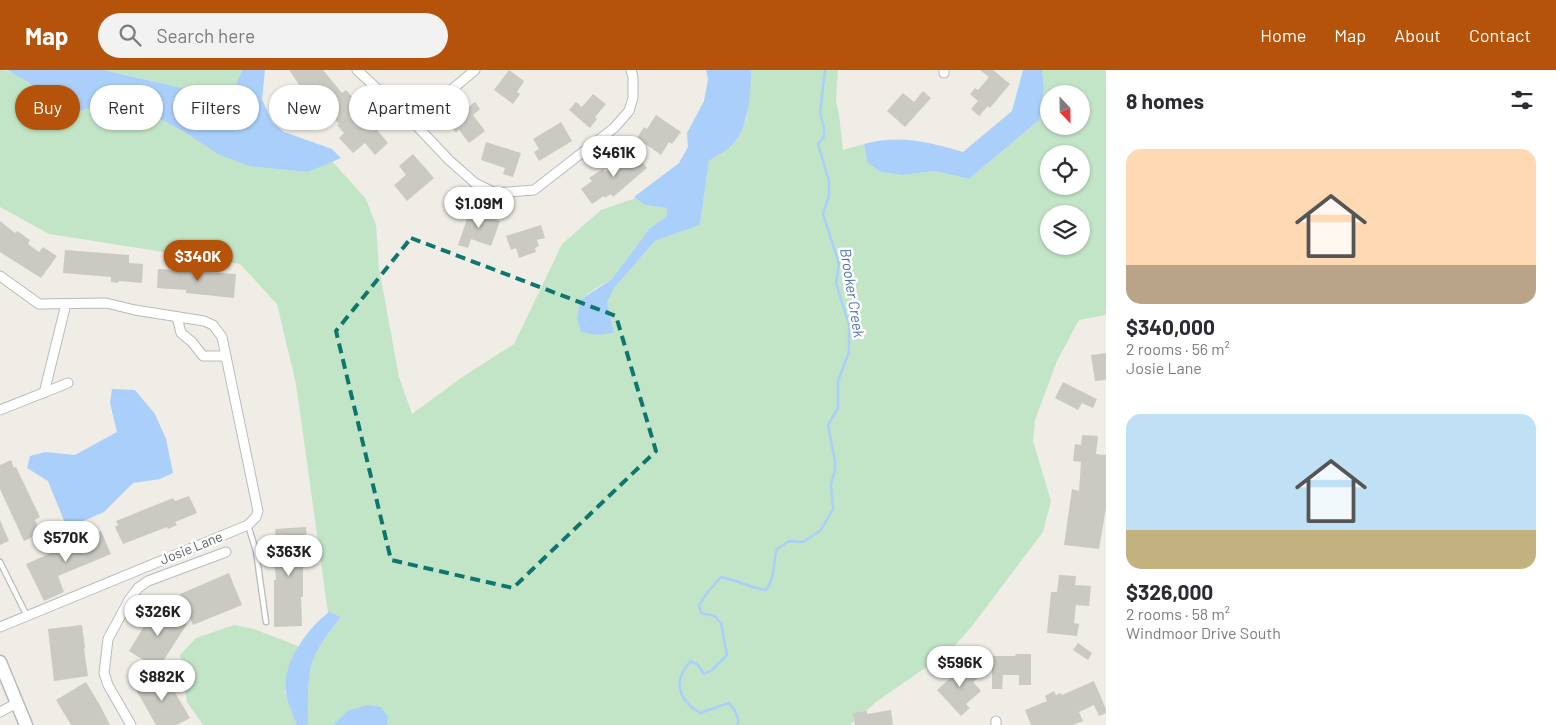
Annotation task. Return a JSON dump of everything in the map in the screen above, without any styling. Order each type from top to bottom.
[{"type":"street","points":[[357,70],[373,85]]},
{"type":"street","points":[[457,85],[475,70]]},
{"type":"street","points":[[420,130],[448,160],[476,183],[495,193],[534,190],[614,128],[629,111],[633,98],[631,70]]},
{"type":"street","points":[[0,276],[39,304],[106,303],[204,321],[213,325],[222,337],[258,511],[256,517],[248,525]]},
{"type":"street","points":[[44,393],[66,304]]},
{"type":"street","points":[[176,317],[181,333],[192,342],[203,356],[225,356]]},
{"type":"street","points":[[0,410],[68,383]]},
{"type":"street","name":"Josie Lane","points":[[0,627],[248,525]]},
{"type":"street","points":[[131,725],[108,684],[104,673],[108,639],[129,600],[138,588],[148,581],[226,552]]},
{"type":"street","points":[[0,662],[26,725]]},
{"type":"street","points":[[0,712],[17,703]]},
{"type":"lane","points":[[248,525],[256,551],[266,622]]},
{"type":"lane","points":[[0,562],[27,616]]},
{"type":"highlighted area","points":[[411,238],[616,316],[656,451],[513,588],[391,560],[336,331]]},
{"type":"green space","points":[[0,70],[11,72],[31,85],[15,85],[15,130],[80,130],[80,110],[90,107],[90,130],[163,130],[163,120],[173,126],[173,130],[180,130],[308,172],[332,161],[366,199],[376,225],[379,268],[399,377],[412,414],[461,378],[514,344],[562,244],[601,210],[636,198],[645,205],[667,208],[666,217],[650,228],[612,279],[580,300],[577,318],[607,303],[614,288],[655,241],[700,225],[709,161],[735,143],[747,118],[751,70],[838,70],[836,101],[843,150],[864,144],[867,162],[903,175],[935,171],[969,179],[1039,120],[1040,114],[1040,135],[1090,135],[1090,85],[1044,85],[1042,70],[1106,70],[1106,315],[1079,320],[1057,361],[1035,420],[1033,441],[1051,501],[1043,532],[972,626],[951,650],[876,702],[850,725],[387,725],[388,717],[347,711],[333,725],[308,725],[309,685],[312,663],[321,645],[341,617],[328,613],[296,384],[277,304],[240,264],[49,234],[0,207]]},
{"type":"green space","points":[[105,70],[242,70],[236,85],[173,86]]},
{"type":"green space","points":[[234,625],[254,629],[298,646],[285,692],[297,725],[203,725],[187,702],[180,655],[196,638]]},
{"type":"water","points":[[7,70],[104,70],[173,86],[173,126],[163,120],[163,85],[90,85],[90,108],[80,111],[80,85],[31,85]]},
{"type":"water","points":[[242,70],[265,70],[262,99],[269,115],[269,130],[282,130],[332,149],[341,158],[308,172],[249,166],[218,154],[180,130],[259,130],[259,85],[236,85]]},
{"type":"water","points":[[706,70],[751,70],[751,78],[750,98],[740,135],[730,148],[709,161],[700,225],[655,241],[614,288],[607,303],[614,333],[597,335],[581,332],[577,318],[580,300],[612,279],[650,228],[666,217],[667,208],[645,205],[634,197],[679,163],[688,147],[687,133],[704,101],[708,79]]},
{"type":"water","points":[[1023,70],[1042,70],[1044,85],[1040,85],[1039,120],[969,179],[935,171],[903,175],[881,172],[867,162],[864,144],[877,141],[914,140],[963,152],[1012,111]]},
{"type":"water","points":[[112,389],[135,390],[155,414],[166,439],[173,473],[160,479],[133,483],[104,512],[67,528],[48,481],[27,468],[30,456],[46,452],[75,455],[117,432],[110,403]]},
{"type":"water","points":[[329,612],[341,617],[321,645],[312,663],[309,685],[308,725],[297,725],[286,695],[288,670],[292,658],[305,637]]},
{"type":"water","points":[[368,705],[381,707],[388,717],[387,725],[333,725],[347,711]]},
{"type":"building","points":[[289,70],[323,70],[335,85],[299,85]]},
{"type":"building","points":[[509,70],[524,81],[517,92],[520,94],[513,104],[494,90]]},
{"type":"building","points":[[980,70],[993,70],[1010,84],[990,108],[988,106],[979,116],[971,109],[978,101],[970,94],[975,88],[978,90],[989,77]]},
{"type":"building","points":[[339,89],[342,93],[346,90],[349,93],[349,130],[377,130],[388,143],[375,155],[365,143],[353,153],[339,138],[344,133],[339,127]]},
{"type":"building","points":[[923,91],[931,98],[905,127],[887,111],[903,93],[914,102]]},
{"type":"building","points":[[593,94],[606,104],[595,117],[597,119],[590,128],[569,110],[576,102],[582,107]]},
{"type":"building","points":[[475,102],[480,109],[473,115],[485,131],[469,143],[459,130],[469,130],[469,107]]},
{"type":"building","points":[[656,115],[681,132],[672,144],[669,142],[661,155],[637,138],[644,127],[647,129]]},
{"type":"building","points":[[561,122],[572,141],[539,161],[534,152],[539,149],[533,139]]},
{"type":"building","points":[[486,142],[521,153],[513,177],[503,174],[505,168],[481,160]]},
{"type":"building","points":[[634,151],[647,168],[613,197],[611,194],[605,198],[604,196],[592,204],[581,189],[592,181],[589,178],[603,169],[605,172]]},
{"type":"building","points":[[413,154],[434,178],[407,201],[394,185],[406,175],[399,166]]},
{"type":"building","points":[[473,208],[485,212],[484,216],[500,221],[491,246],[471,239],[468,248],[458,245]]},
{"type":"building","points":[[0,221],[15,233],[17,231],[30,240],[28,244],[39,252],[43,247],[57,256],[41,278],[0,252]]},
{"type":"building","points":[[541,225],[545,238],[537,240],[539,246],[535,248],[536,252],[519,258],[516,248],[511,250],[506,236]]},
{"type":"building","points":[[65,250],[129,255],[129,263],[143,264],[142,283],[119,281],[118,283],[111,282],[111,277],[63,273]]},
{"type":"building","points":[[158,269],[236,274],[234,298],[186,293],[186,290],[157,288]]},
{"type":"building","points":[[1106,353],[1106,380],[1095,381],[1091,355]]},
{"type":"building","points":[[1063,382],[1097,399],[1093,408],[1082,403],[1078,410],[1055,398]]},
{"type":"building","points":[[1082,435],[1098,436],[1096,454],[1106,455],[1106,508],[1099,549],[1064,545],[1072,489],[1079,491],[1081,462],[1073,461],[1075,444],[1081,445]]},
{"type":"building","points":[[11,460],[40,517],[35,520],[41,533],[24,541],[0,489],[0,465]]},
{"type":"building","points":[[189,496],[197,513],[175,522],[177,525],[168,529],[167,527],[123,544],[115,527],[118,525],[116,521],[173,498],[175,501]]},
{"type":"building","points":[[0,520],[9,541],[0,545]]},
{"type":"building","points":[[306,527],[307,544],[302,544],[302,626],[274,627],[274,580],[276,580],[274,557],[277,556],[275,529]]},
{"type":"building","points":[[101,531],[111,554],[58,576],[64,592],[44,601],[26,564]]},
{"type":"building","points":[[229,573],[242,605],[193,625],[180,594]]},
{"type":"building","points":[[1059,575],[1076,576],[1075,585],[1091,586],[1089,606],[1076,605],[1074,623],[1079,624],[1077,636],[1047,633],[1051,592],[1057,592]]},
{"type":"building","points":[[157,605],[187,624],[158,669],[129,651]]},
{"type":"building","points":[[82,625],[88,676],[54,681],[48,629]]},
{"type":"building","points":[[1078,643],[1092,653],[1088,660],[1073,650]]},
{"type":"building","points":[[1016,654],[1031,654],[1031,685],[1019,685],[1019,675],[1003,675],[1002,689],[992,689],[992,656],[1015,656]]},
{"type":"building","points":[[962,660],[978,678],[973,682],[981,691],[966,704],[970,708],[961,716],[937,690],[955,674],[951,670]]},
{"type":"building","points":[[163,672],[190,718],[177,725],[156,725],[135,688]]},
{"type":"building","points":[[1094,681],[1106,713],[1099,716],[1094,705],[1079,712],[1083,721],[1073,725],[1031,725],[1025,710],[1047,701],[1045,696],[1054,691],[1056,695],[1060,693],[1062,695]]},
{"type":"building","points":[[86,682],[110,725],[71,725],[56,700]]},
{"type":"building","points":[[891,710],[893,725],[855,725],[853,713],[867,711],[867,714]]},
{"type":"waterway","name":"Brooker Creek","points":[[737,725],[739,721],[729,703],[700,713],[682,696],[680,689],[681,675],[691,661],[698,665],[704,674],[712,670],[727,655],[721,623],[715,616],[701,613],[699,605],[721,577],[766,590],[772,576],[777,549],[789,541],[803,542],[821,530],[833,509],[831,484],[835,470],[835,461],[828,425],[838,408],[838,381],[849,352],[849,325],[836,283],[839,264],[823,214],[829,195],[829,181],[818,144],[824,136],[820,113],[825,70]]}]
